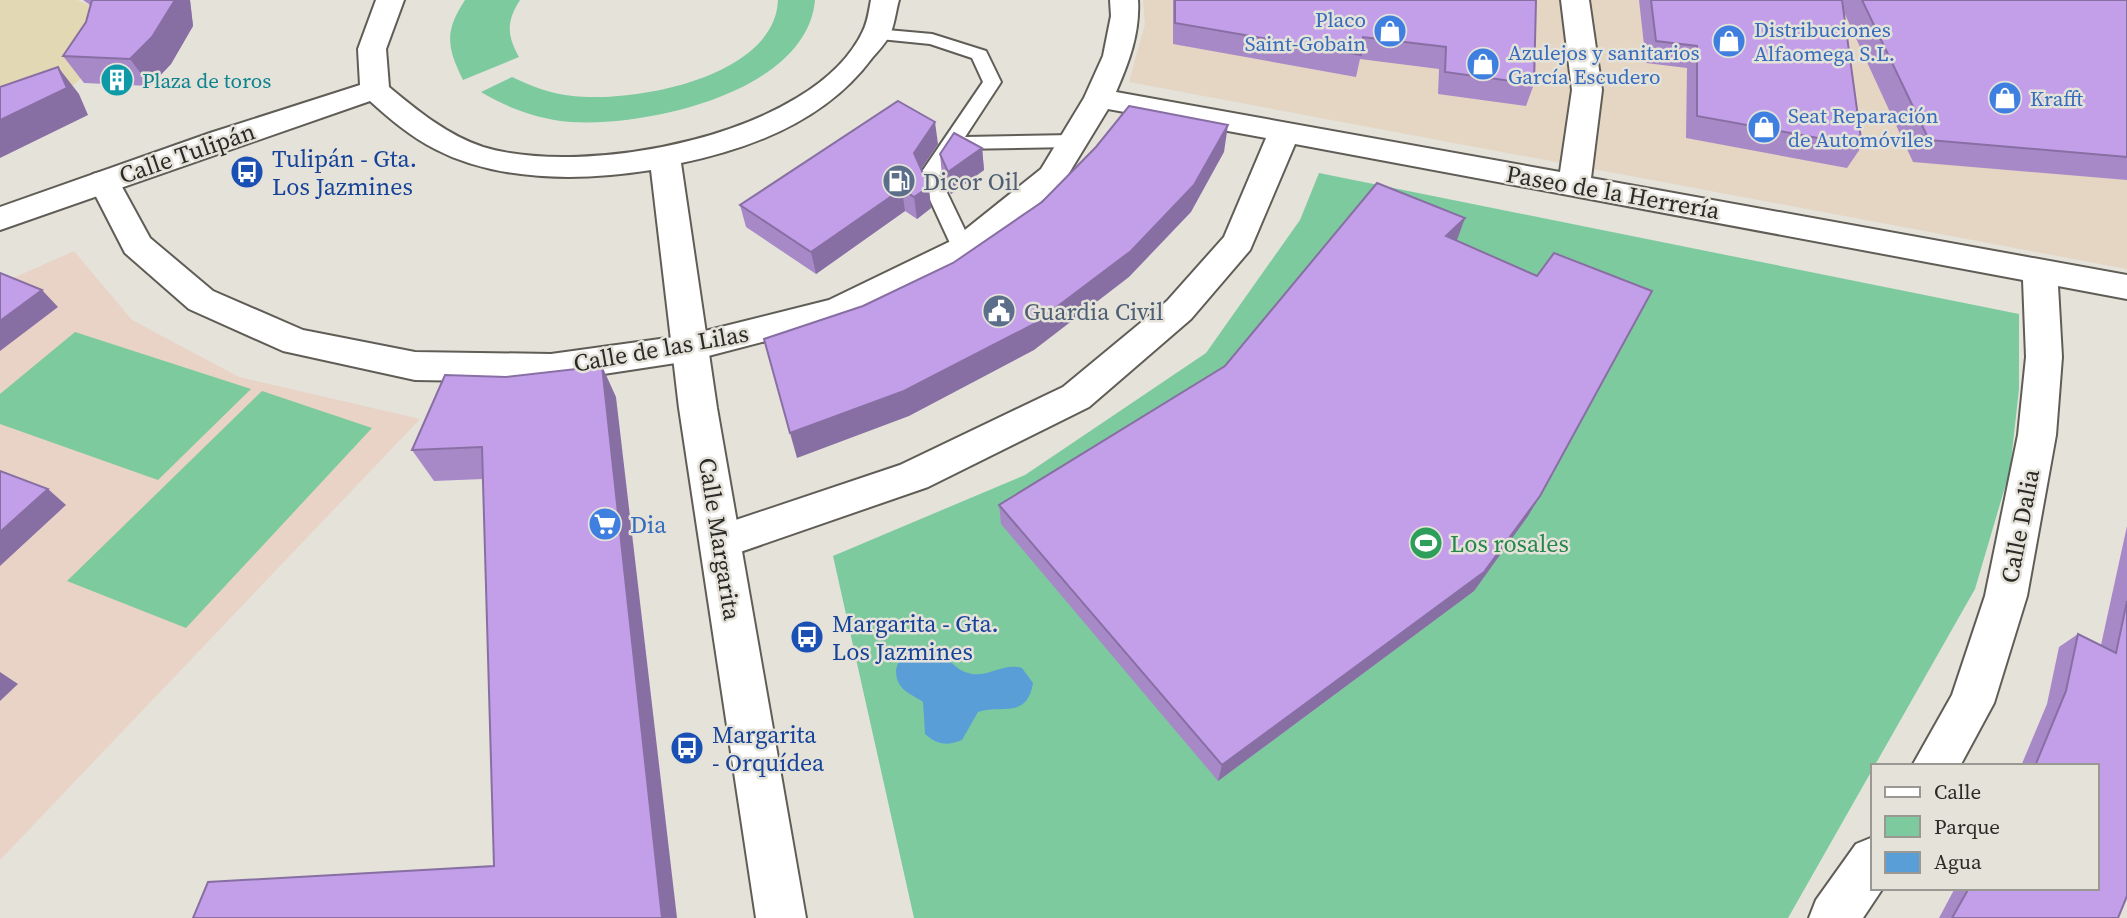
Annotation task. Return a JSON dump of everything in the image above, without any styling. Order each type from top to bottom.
[{"type":"street","points":[[390,0],[372,49],[375,90],[425,134],[491,159],[575,167],[664,159],[737,138],[800,109],[847,73],[876,34],[885,0]]},
{"type":"street","name":"Calle de las Lilas","points":[[104,181],[137,245],[201,300],[296,342],[415,366],[551,368],[689,348],[839,310],[963,249],[1052,176],[1099,99],[1117,56],[1125,16],[1124,0]]},
{"type":"street","points":[[1574,0],[1587,90],[1574,185]]},
{"type":"street","name":"Calle Tulipán","points":[[0,219],[104,181],[375,90]]},
{"type":"street","name":"Paseo de la Herrería","points":[[1099,99],[2127,286]]},
{"type":"street","points":[[720,542],[914,476],[1076,397],[1179,310],[1238,242],[1273,164],[1283,132]]},
{"type":"street","name":"Calle Margarita","points":[[664,159],[689,348],[781,918]]},
{"type":"street","name":"Calle Dalia","points":[[1936,764],[1972,703],[2006,596],[2037,435],[2044,358],[2040,271]]},
{"type":"street","points":[[1834,918],[1871,865]]},
{"type":"lane","points":[[876,34],[932,39],[980,55],[992,82],[929,176],[963,249]]},
{"type":"lane","points":[[951,143],[1073,141]]},
{"type":"shaded area","points":[[1143,0],[2127,0],[2127,269],[1129,82],[1145,24]]},
{"type":"shaded area","points":[[74,251],[132,320],[239,377],[420,419],[0,860],[0,284]]},
{"type":"green space","points":[[465,0],[520,0],[510,22],[510,35],[519,57],[463,80],[450,40],[454,21]]},
{"type":"green space","points":[[778,0],[815,0],[805,32],[784,59],[754,81],[718,98],[639,118],[571,122],[524,112],[481,92],[512,77],[557,93],[599,97],[630,95],[696,80],[727,66],[753,49],[771,27]]},
{"type":"green space","name":"Los rosales","points":[[1319,173],[2019,314],[2019,389],[2010,470],[1975,589],[1876,764],[1871,764],[1871,772],[1788,918],[914,918],[833,556],[1025,475],[1206,353],[1300,220]]},
{"type":"green space","points":[[75,332],[251,389],[158,480],[0,424],[0,394]]},
{"type":"green space","points":[[262,391],[372,428],[186,628],[67,581]]},
{"type":"sand","points":[[0,0],[77,0],[91,6],[83,77],[66,91],[0,124]]},
{"type":"water","points":[[920,647],[942,654],[956,667],[968,673],[982,674],[1008,667],[1022,668],[1033,683],[1030,695],[1019,706],[978,712],[962,740],[947,744],[938,742],[925,734],[923,702],[904,690],[897,679],[897,666],[903,656]]},
{"type":"building","points":[[92,0],[175,0],[152,37],[130,59],[63,56],[86,22]]},
{"type":"building","points":[[1175,0],[1536,0],[1534,84],[1445,72],[1446,47],[1363,37],[1361,55],[1175,23]]},
{"type":"building","points":[[1651,0],[1842,0],[1862,146],[1697,116],[1697,46],[1656,41]]},
{"type":"building","name":"Krafft","points":[[1862,0],[2127,0],[2127,157],[1929,140]]},
{"type":"building","points":[[58,67],[67,88],[0,120],[0,87]]},
{"type":"building","points":[[898,101],[935,122],[914,153],[929,187],[914,197],[902,189],[811,252],[740,205]]},
{"type":"building","name":"Guardia Civil","points":[[1129,106],[1228,125],[1194,185],[1131,251],[1034,324],[904,391],[790,433],[764,339],[863,306],[953,263],[1042,202],[1096,147]]},
{"type":"building","points":[[954,133],[982,148],[948,172],[940,154]]},
{"type":"building","points":[[1377,183],[1465,218],[1446,236],[1537,276],[1554,253],[1652,291],[1540,496],[1484,572],[1222,765],[999,505],[1225,366]]},
{"type":"building","points":[[0,273],[42,290],[0,321]]},
{"type":"building","points":[[602,366],[662,918],[193,918],[208,882],[494,866],[482,447],[412,450],[445,375],[506,377]]},
{"type":"building","points":[[0,471],[48,489],[0,532]]},
{"type":"building","points":[[2127,601],[2127,896],[2118,918],[1952,918],[1968,890],[2099,890],[2099,764],[2036,764],[2066,691],[2078,634],[2116,653]]},
{"type":"place","name":"Placo Saint-Gobain","points":[[1390,31]]},
{"type":"place","name":"Distribuciones Alfaomega S.L.","points":[[1729,41]]},
{"type":"place","name":"Azulejos y sanitarios García Escudero","points":[[1483,64]]},
{"type":"place","name":"Plaza de toros","points":[[117,80]]},
{"type":"place","name":"Krafft","points":[[2005,98]]},
{"type":"place","name":"Seat Reparación de Automóviles","points":[[1764,127]]},
{"type":"place","name":"Tulipán - Gta. Los Jazmines","points":[[247,172]]},
{"type":"place","name":"Dicor Oil","points":[[899,181]]},
{"type":"place","name":"Guardia Civil","points":[[999,311]]},
{"type":"place","name":"Dia","points":[[605,524]]},
{"type":"place","name":"Los rosales","points":[[1426,543]]},
{"type":"place","name":"Margarita - Gta. Los Jazmines","points":[[807,637]]},
{"type":"place","name":"Margarita - Orquídea","points":[[687,748]]}]
